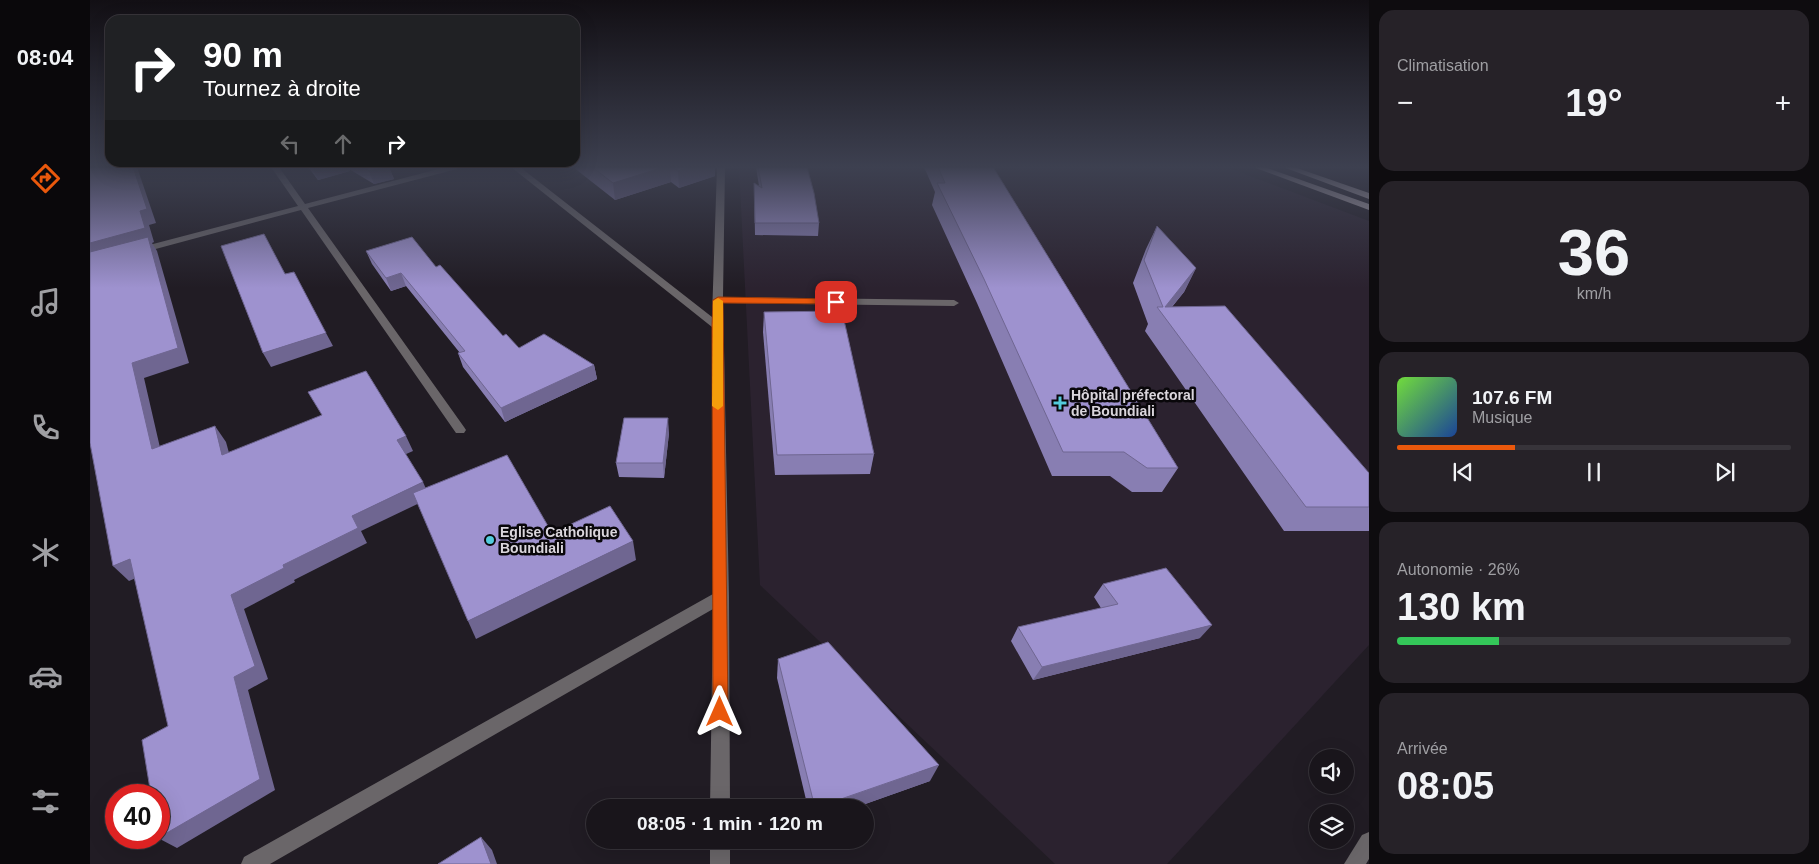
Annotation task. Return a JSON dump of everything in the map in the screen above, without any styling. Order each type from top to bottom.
[{"type":"street","points":[[127,254],[298,207]]},
{"type":"street","points":[[304,207],[460,430]]},
{"type":"street","points":[[566,207],[717,326]]},
{"type":"street","points":[[720,207],[717,326],[721,597],[720,799]]},
{"type":"street","points":[[718,300],[954,303]]},
{"type":"street","points":[[251,864],[721,597]]},
{"type":"street","points":[[1354,864],[1369,842]]},
{"type":"street","points":[[720,849],[720,864]]},
{"type":"shaded area","name":"Hôpital préfectoral de Boundiali","points":[[741,207],[1333,207],[1369,221],[1369,645],[1167,864],[1055,864],[760,585]]},
{"type":"building","points":[[90,207],[146,207],[147,209],[140,211],[145,228],[90,243]]},
{"type":"building","points":[[755,207],[816,207],[819,223],[755,223]]},
{"type":"building","points":[[949,207],[1018,207],[1178,468],[1147,468],[1124,452],[1063,452],[984,279]]},
{"type":"building","points":[[1157,226],[1196,268],[1165,307],[1225,306],[1369,473],[1369,507],[1306,507],[1157,307],[1163,307],[1144,260]]},
{"type":"building","points":[[264,234],[285,274],[294,272],[326,333],[263,353],[221,246]]},
{"type":"building","points":[[148,237],[178,348],[132,363],[152,449],[215,426],[222,455],[322,415],[308,392],[366,371],[406,436],[397,440],[423,482],[352,516],[358,528],[283,565],[284,568],[231,595],[255,666],[234,677],[260,779],[170,831],[170,784],[149,784],[142,740],[168,726],[130,559],[113,566],[90,443],[90,252]]},
{"type":"building","points":[[412,237],[436,267],[440,265],[503,336],[506,334],[519,348],[544,334],[594,365],[501,408],[458,353],[465,351],[401,273],[386,278],[366,251]]},
{"type":"building","points":[[842,311],[874,454],[777,455],[764,312]]},
{"type":"building","points":[[624,418],[668,418],[663,463],[616,463]]},
{"type":"building","points":[[507,455],[552,533],[610,506],[633,541],[468,621],[413,493]]},
{"type":"building","points":[[1166,568],[1212,625],[1042,667],[1018,627],[1118,604],[1103,584]]},
{"type":"building","points":[[828,642],[939,765],[841,799],[813,799],[778,659]]},
{"type":"building","points":[[481,837],[491,864],[438,864]]},
{"type":"slow traffic","points":[[718,301],[718,406]]},
{"type":"place","name":"Hôpital préfectoral de Boundiali","points":[[1060,403]]},
{"type":"place","name":"Eglise Catholique Boundiali","points":[[490,540]]},
{"type":"route","points":[[720,712],[721,597],[718,300],[836,302]]}]
